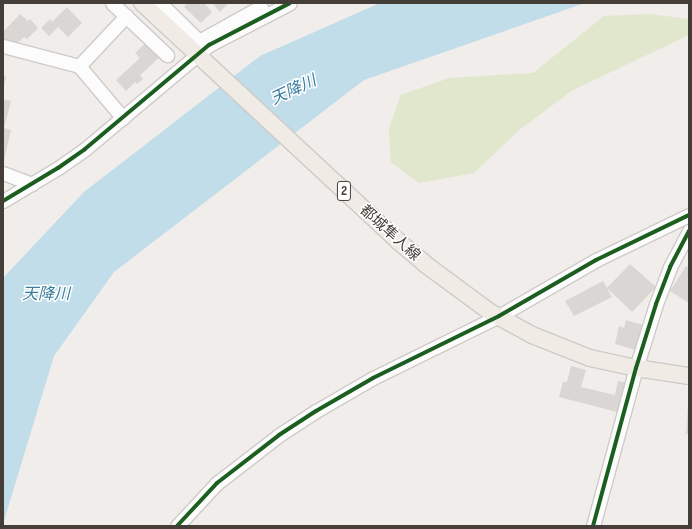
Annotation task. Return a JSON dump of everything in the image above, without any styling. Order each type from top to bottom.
[{"type":"main road","name":"都城隼人線","points":[[142,3],[398,241],[450,283],[494,314],[532,335],[590,358],[636,368],[689,376]]},
{"type":"street","points":[[112,3],[167,55]]},
{"type":"street","points":[[160,3],[199,41],[260,7],[266,15]]},
{"type":"street","points":[[3,201],[85,149],[201,58],[209,45],[290,3]]},
{"type":"street","points":[[79,66],[126,16]]},
{"type":"street","points":[[3,46],[79,66],[123,118]]},
{"type":"street","points":[[3,173],[32,184]]},
{"type":"street","points":[[177,526],[217,483],[279,435],[316,411],[373,378],[596,260],[689,215]]},
{"type":"street","points":[[593,526],[636,368],[670,267],[689,231]]},
{"type":"green space","points":[[650,14],[689,19],[689,35],[573,90],[518,131],[474,173],[419,183],[391,162],[389,128],[401,95],[449,78],[533,73],[604,16]]},
{"type":"water","name":"天降川","points":[[380,3],[585,3],[364,80],[114,272],[54,356],[3,524],[3,278],[84,192],[260,56]]},
{"type":"building","points":[[187,3],[204,3],[212,12],[201,23],[184,7]]},
{"type":"building","points":[[212,3],[229,3],[220,12]]},
{"type":"building","points":[[67,7],[82,23],[68,37],[58,27],[49,36],[41,28],[50,19],[52,22]]},
{"type":"building","points":[[20,14],[28,21],[30,19],[38,28],[27,39],[24,37],[15,45],[9,44],[3,39],[3,32]]},
{"type":"building","points":[[147,42],[160,57],[140,75],[143,79],[137,84],[135,82],[126,91],[116,80],[140,58],[135,53]]},
{"type":"building","points":[[3,76],[6,76],[4,87],[3,87]]},
{"type":"building","points":[[3,99],[11,101],[4,128],[11,130],[4,160]]},
{"type":"building","points":[[630,264],[656,287],[632,312],[607,288]]},
{"type":"building","points":[[686,266],[689,268],[689,303],[670,291]]},
{"type":"building","points":[[603,281],[612,297],[574,316],[565,301]]},
{"type":"building","points":[[626,320],[643,325],[636,350],[615,344],[619,326],[624,328]]},
{"type":"building","points":[[571,366],[586,370],[581,387],[615,395],[618,381],[629,383],[621,413],[559,397],[563,382],[567,382]]},
{"type":"building","points":[[688,405],[689,434],[686,434]]},
{"type":"cycle path","points":[[3,201],[58,168],[85,149],[209,45],[290,3]]},
{"type":"cycle path","points":[[177,526],[217,483],[279,435],[316,411],[373,378],[499,316],[596,260],[689,215]]},
{"type":"cycle path","points":[[593,526],[636,368],[656,304],[670,267],[689,231]]}]
